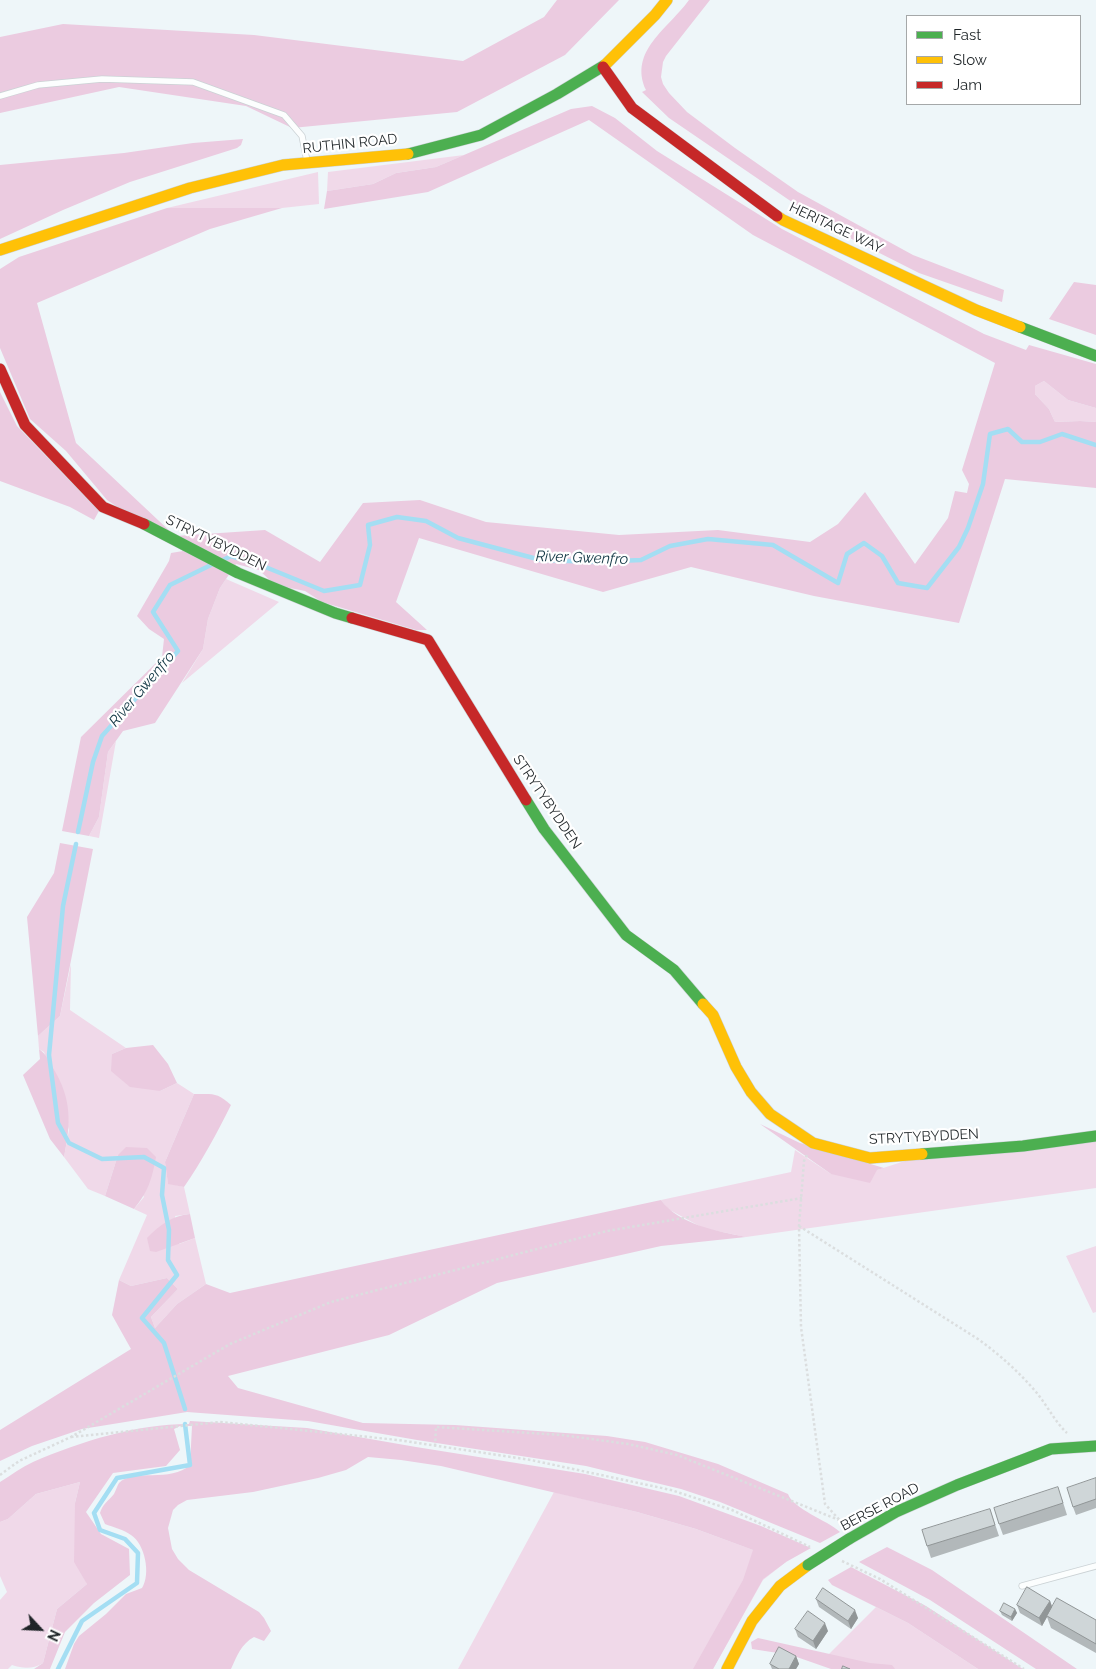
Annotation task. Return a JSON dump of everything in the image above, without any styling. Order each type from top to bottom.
[{"type":"street","name":"RUTHIN ROAD","points":[[0,250],[190,188],[283,165],[414,153],[481,135],[557,94],[603,66],[655,15],[667,0]]},
{"type":"street","name":"HERITAGE WAY","points":[[603,66],[632,108],[783,220],[976,310],[1096,356]]},
{"type":"street","name":"STRYTYBYDDEN","points":[[0,369],[25,425],[103,507],[146,525],[238,573],[335,613],[428,640],[544,829],[626,935],[674,970],[713,1014],[736,1067],[752,1092],[770,1114],[813,1143],[870,1158],[1023,1146],[1096,1136]]},
{"type":"street","name":"BERSE ROAD","points":[[727,1669],[752,1621],[780,1586],[808,1565],[852,1538],[896,1512],[957,1485],[1051,1449],[1096,1446]]},
{"type":"lane","points":[[0,96],[38,85],[102,79],[193,82],[284,115],[302,136],[307,163]]},
{"type":"lane","points":[[1022,1586],[1096,1566]]},
{"type":"path","points":[[813,1143],[804,1160],[799,1226],[801,1327],[825,1504],[852,1538]]},
{"type":"path","points":[[0,1475],[19,1461],[71,1437],[230,1344],[331,1302],[607,1231],[802,1198]]},
{"type":"path","points":[[799,1226],[978,1339],[1006,1361],[1037,1393],[1062,1428],[1084,1447]]},
{"type":"path","points":[[71,1437],[220,1422],[398,1440],[531,1460],[671,1490],[732,1510],[818,1550]]},
{"type":"path","points":[[435,1446],[436,1427],[562,1436],[628,1444],[677,1455],[839,1520]]},
{"type":"path","points":[[836,1558],[880,1579],[1024,1669]]},
{"type":"shaded area","points":[[557,0],[619,0],[565,55],[457,112],[292,128],[246,106],[119,87],[0,113],[0,37],[63,24],[254,35],[463,61],[544,17]]},
{"type":"shaded area","points":[[689,0],[710,0],[666,56],[663,62],[661,77],[669,93],[687,112],[798,192],[913,255],[1004,290],[1002,302],[919,273],[830,228],[669,118],[642,92],[646,90],[642,76],[642,63],[646,52],[662,30]]},
{"type":"shaded area","points":[[592,106],[615,118],[657,151],[782,229],[984,334],[1026,350],[1029,345],[1096,364],[1096,408],[1068,400],[1044,381],[1035,386],[1035,394],[1049,409],[1055,422],[1096,422],[1096,488],[1005,479],[959,623],[814,596],[691,567],[603,592],[419,538],[396,602],[427,630],[416,630],[322,602],[305,591],[275,585],[259,570],[236,564],[220,588],[208,619],[203,649],[155,723],[123,731],[108,752],[99,817],[89,836],[62,831],[81,737],[162,657],[164,639],[149,629],[137,616],[169,561],[171,553],[183,551],[107,500],[66,451],[30,419],[0,348],[0,269],[19,257],[167,208],[282,208],[210,229],[37,303],[76,443],[175,536],[265,530],[320,562],[363,503],[420,500],[486,522],[619,535],[718,530],[810,542],[838,524],[865,492],[915,564],[948,518],[955,491],[967,493],[969,484],[962,470],[995,363],[753,235],[589,120],[428,192],[324,209],[327,191],[373,184],[396,173],[436,167],[571,109]]},
{"type":"shaded area","points":[[243,139],[241,145],[237,148],[130,182],[0,239],[0,165]]},
{"type":"shaded area","points":[[464,155],[436,167],[396,173],[373,184],[327,191],[328,172]]},
{"type":"shaded area","points":[[318,172],[319,204],[282,208],[167,208]]},
{"type":"shaded area","points":[[1074,282],[1096,285],[1096,335],[1049,319]]},
{"type":"shaded area","points":[[1044,381],[1068,400],[1096,408],[1096,422],[1055,422],[1049,409],[1035,394],[1035,386]]},
{"type":"shaded area","points":[[0,392],[17,426],[99,511],[94,520],[70,507],[0,481]]},
{"type":"shaded area","points":[[226,579],[279,602],[182,683],[203,649],[208,619],[220,588]]},
{"type":"shaded area","points":[[116,741],[99,838],[89,836],[99,817],[108,752]]},
{"type":"shaded area","points":[[60,843],[93,849],[60,1016],[38,1036],[27,917],[54,873]]},
{"type":"shaded area","points":[[71,964],[70,1010],[126,1048],[112,1054],[160,1091],[177,1083],[194,1094],[165,1162],[168,1183],[184,1187],[190,1214],[175,1216],[179,1244],[195,1238],[206,1284],[177,1304],[155,1328],[151,1317],[178,1289],[167,1278],[131,1286],[119,1280],[147,1215],[134,1209],[144,1197],[118,1155],[105,1196],[88,1189],[64,1157],[69,1130],[44,1052],[39,1049],[38,1036],[60,1016]]},
{"type":"shaded area","points":[[153,1045],[168,1064],[177,1083],[160,1091],[130,1087],[111,1071],[112,1054],[126,1048]]},
{"type":"shaded area","points":[[39,1049],[44,1053],[59,1079],[67,1101],[69,1122],[64,1157],[50,1139],[23,1075],[40,1059]]},
{"type":"shaded area","points":[[194,1094],[214,1095],[231,1105],[209,1147],[184,1187],[168,1184],[165,1162]]},
{"type":"shaded area","points":[[760,1124],[800,1143],[884,1168],[877,1170],[870,1183],[831,1174]]},
{"type":"shaded area","points":[[1096,1141],[1096,1188],[746,1237],[703,1228],[668,1209],[661,1200],[791,1172],[795,1150],[831,1174],[877,1170],[908,1160]]},
{"type":"shaded area","points":[[126,1147],[147,1148],[156,1157],[149,1185],[134,1209],[105,1196],[118,1155]]},
{"type":"shaded area","points":[[661,1200],[669,1209],[688,1221],[700,1226],[746,1237],[661,1246],[497,1283],[389,1335],[228,1376],[238,1388],[363,1423],[455,1425],[607,1436],[645,1442],[718,1464],[788,1494],[796,1505],[840,1532],[820,1543],[720,1502],[681,1489],[586,1466],[308,1421],[187,1412],[82,1429],[32,1446],[0,1461],[0,1430],[131,1349],[112,1315],[119,1280],[131,1286],[167,1278],[178,1289],[151,1317],[155,1328],[177,1304],[206,1284],[230,1293]]},
{"type":"shaded area","points":[[190,1214],[195,1238],[156,1252],[150,1251],[147,1238],[152,1233],[171,1219]]},
{"type":"shaded area","points":[[1096,1246],[1096,1312],[1093,1313],[1066,1256]]},
{"type":"shaded area","points":[[190,1421],[307,1428],[585,1474],[679,1496],[761,1526],[811,1548],[786,1562],[763,1579],[713,1669],[693,1669],[743,1580],[753,1550],[696,1529],[637,1512],[441,1466],[368,1457],[346,1470],[318,1478],[253,1492],[187,1500],[173,1510],[168,1528],[172,1549],[178,1559],[189,1570],[259,1612],[271,1631],[264,1641],[254,1637],[246,1643],[231,1669],[65,1669],[79,1636],[106,1614],[126,1594],[142,1588],[145,1582],[146,1567],[140,1545],[128,1533],[105,1524],[100,1513],[101,1510],[114,1494],[119,1483],[125,1479],[133,1476],[173,1473],[190,1465],[192,1426],[180,1426],[174,1429],[180,1450],[166,1466],[113,1473],[86,1512],[101,1534],[129,1549],[130,1575],[94,1603],[65,1632],[50,1669],[34,1669],[43,1663],[57,1609],[87,1584],[74,1562],[75,1503],[80,1482],[36,1494],[8,1519],[0,1522],[0,1482],[33,1462],[71,1447],[129,1430],[189,1424]]},
{"type":"shaded area","points":[[80,1482],[75,1503],[87,1584],[57,1609],[43,1663],[32,1667],[24,1668],[12,1665],[8,1669],[0,1669],[0,1600],[7,1592],[0,1576],[0,1522],[8,1519],[36,1494]]},
{"type":"shaded area","points":[[554,1492],[637,1512],[696,1529],[786,1562],[763,1580],[713,1669],[458,1669]]},
{"type":"shaded area","points":[[887,1547],[932,1570],[1077,1669],[1036,1669],[930,1600],[859,1562]]},
{"type":"shaded area","points":[[851,1567],[926,1606],[1023,1669],[978,1669],[908,1623],[832,1585],[828,1580]]},
{"type":"shaded area","points":[[876,1607],[908,1623],[978,1669],[850,1669],[826,1657]]},
{"type":"shaded area","points":[[758,1638],[870,1663],[892,1665],[895,1669],[831,1669],[791,1655],[752,1649],[751,1642]]},
{"type":"building","points":[[1096,1478],[1096,1499],[1073,1507],[1067,1488]]},
{"type":"building","points":[[1058,1487],[1063,1503],[999,1524],[994,1508]]},
{"type":"building","points":[[990,1509],[995,1525],[927,1546],[922,1530]]},
{"type":"building","points":[[1027,1587],[1050,1601],[1039,1618],[1017,1605]]},
{"type":"building","points":[[823,1588],[855,1610],[848,1621],[816,1599]]},
{"type":"building","points":[[1057,1598],[1096,1620],[1096,1644],[1047,1616]]},
{"type":"building","points":[[1004,1603],[1015,1609],[1011,1617],[1000,1611]]},
{"type":"building","points":[[808,1611],[825,1623],[813,1641],[795,1629]]},
{"type":"building","points":[[779,1647],[796,1656],[789,1669],[779,1669],[770,1664]]},
{"type":"waterway","name":"River Gwenfro","points":[[223,560],[231,556],[263,566],[324,591],[360,585],[370,545],[368,525],[397,517],[426,521],[458,538],[541,560],[596,562],[641,560],[670,546],[708,539],[773,545],[838,583],[847,554],[864,543],[882,556],[898,583],[927,588],[959,547],[968,528],[983,484],[990,434],[1008,429],[1022,442],[1040,442],[1062,434],[1096,445]]},
{"type":"waterway","name":"River Gwenfro","points":[[78,832],[93,762],[102,736],[178,651],[153,612],[170,585],[213,564]]},
{"type":"waterway","name":"River Gwenfro","points":[[76,844],[63,906],[49,1055],[58,1123],[69,1143],[102,1159],[144,1157],[164,1168],[162,1195],[169,1230],[168,1260],[177,1275],[142,1318],[164,1343],[185,1409]]},
{"type":"waterway","name":"River Gwenfro","points":[[58,1669],[82,1621],[137,1583],[138,1553],[125,1539],[100,1530],[94,1513],[117,1478],[190,1465],[185,1424]]},
{"type":"traffic: fast","points":[[408,154],[481,135],[557,94],[605,65]]},
{"type":"traffic: fast","points":[[1020,327],[1096,356]]},
{"type":"traffic: fast","points":[[144,524],[238,573],[335,613],[352,618]]},
{"type":"traffic: fast","points":[[526,800],[544,829],[626,935],[674,970],[703,1004]]},
{"type":"traffic: fast","points":[[922,1154],[1023,1146],[1096,1136]]},
{"type":"traffic: fast","points":[[849,1539],[896,1512],[957,1485],[1051,1449],[1096,1446]]},
{"type":"traffic: fast","points":[[808,1565],[849,1539]]},
{"type":"traffic: slow","points":[[605,65],[655,15],[667,0]]},
{"type":"traffic: slow","points":[[0,250],[190,188],[283,165],[408,154]]},
{"type":"traffic: slow","points":[[777,216],[976,310],[1020,327]]},
{"type":"traffic: slow","points":[[703,1004],[713,1015],[736,1067],[751,1092],[770,1114],[813,1143],[870,1158],[922,1154]]},
{"type":"traffic: slow","points":[[727,1669],[752,1621],[780,1586],[808,1565]]},
{"type":"traffic: jam","points":[[603,67],[632,108],[777,216]]},
{"type":"traffic: jam","points":[[0,369],[25,425],[103,507],[144,524]]},
{"type":"traffic: jam","points":[[352,618],[428,640],[526,800]]}]
